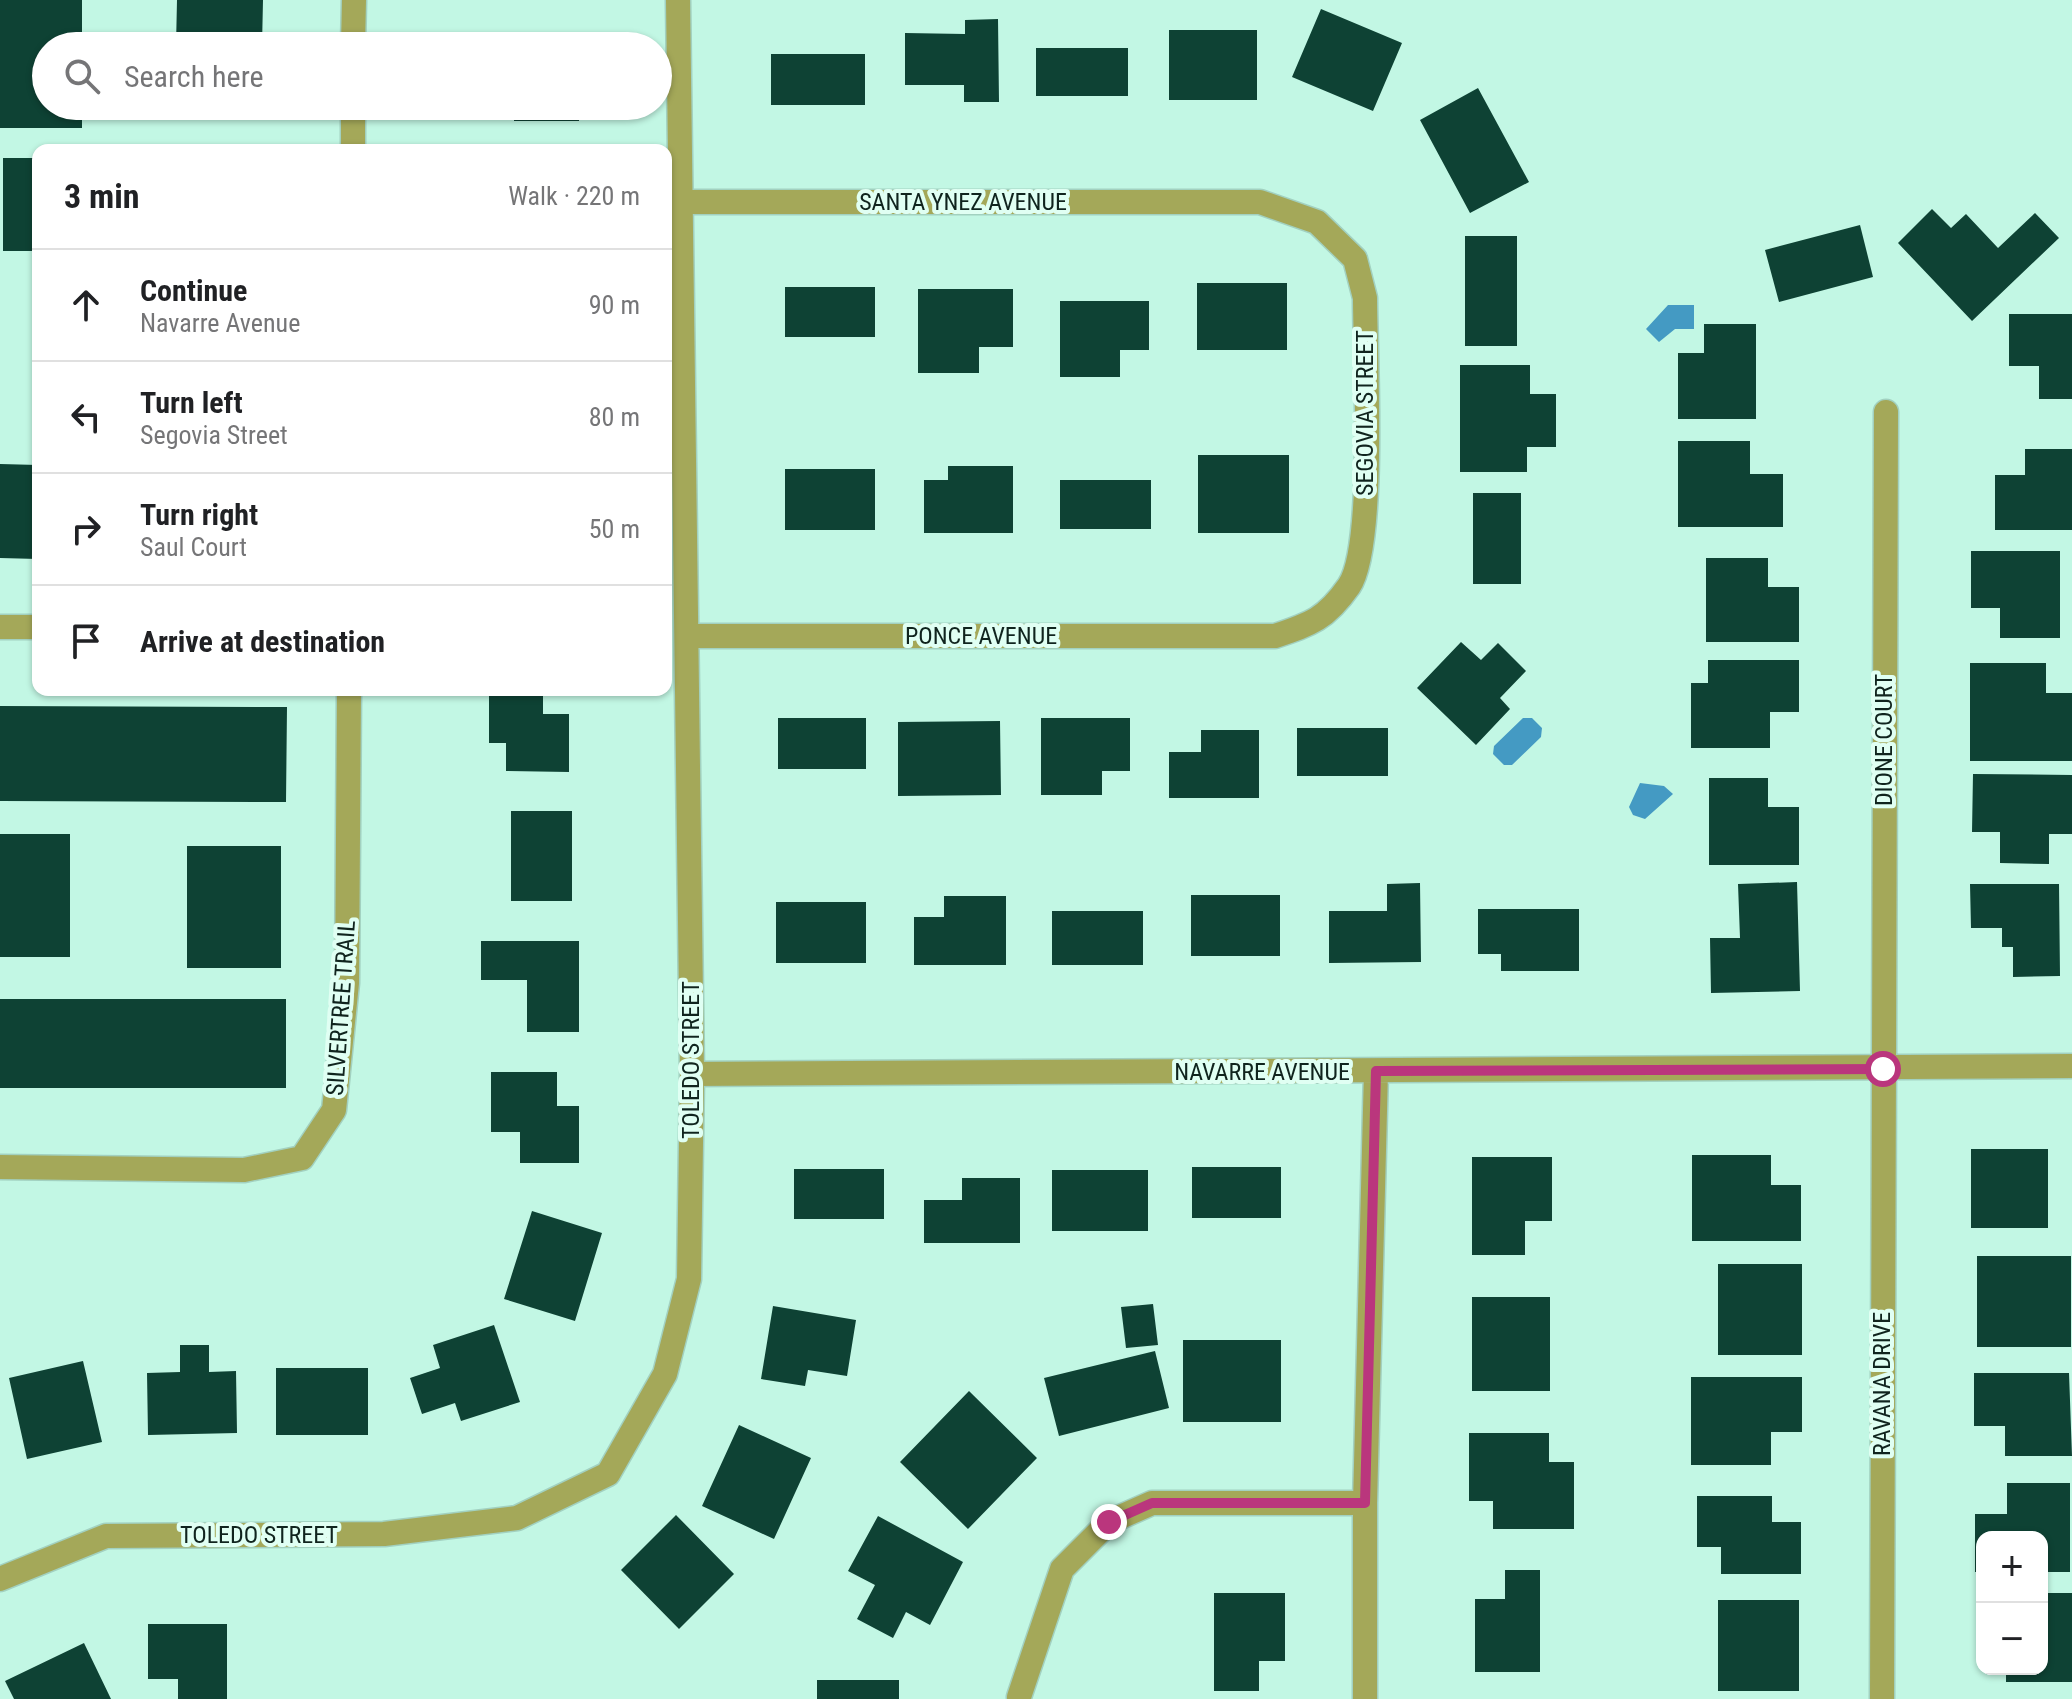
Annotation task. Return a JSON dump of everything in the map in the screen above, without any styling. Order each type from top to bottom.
[{"type":"street","points":[[353,32],[354,0]]},
{"type":"street","name":"TOLEDO STREET","points":[[0,1579],[106,1536],[384,1534],[517,1518],[608,1474],[665,1374],[689,1279],[692,1074],[687,636],[672,202],[678,0]]},
{"type":"street","points":[[353,120],[353,144]]},
{"type":"street","name":"SANTA YNEZ AVENUE","points":[[672,202],[1260,202]]},
{"type":"street","name":"SEGOVIA STREET","points":[[1260,202],[1317,222],[1355,259],[1365,298],[1365,536],[1351,583],[1317,622],[1275,636]]},
{"type":"street","name":"DIONE COURT","points":[[1883,1069],[1886,412]]},
{"type":"street","points":[[0,627],[32,627]]},
{"type":"street","name":"PONCE AVENUE","points":[[687,636],[1275,636]]},
{"type":"street","name":"SILVERTREE TRAIL","points":[[0,1167],[244,1170],[302,1158],[334,1110],[347,983],[349,696]]},
{"type":"street","name":"NAVARRE AVENUE","points":[[692,1074],[2072,1066]]},
{"type":"street","name":"RAVANA DRIVE","points":[[1882,1699],[1883,1069]]},
{"type":"street","points":[[1365,1699],[1365,1503],[1376,1071]]},
{"type":"street","points":[[1019,1697],[1062,1569],[1109,1522],[1152,1503],[1365,1503]]},
{"type":"water","points":[[1668,305],[1694,305],[1694,329],[1675,329],[1659,342],[1646,329]]},
{"type":"water","points":[[1523,718],[1532,718],[1542,728],[1541,737],[1512,765],[1504,765],[1493,754],[1494,746]]},
{"type":"water","points":[[1640,783],[1664,786],[1673,794],[1645,819],[1633,815],[1629,807]]},
{"type":"building","points":[[0,0],[82,0],[82,32],[32,32],[32,120],[82,120],[82,128],[0,128]]},
{"type":"building","points":[[177,0],[263,0],[262,32],[176,32]]},
{"type":"building","points":[[1321,9],[1402,43],[1373,111],[1292,77]]},
{"type":"building","points":[[998,19],[999,102],[964,102],[964,85],[905,85],[905,33],[965,34],[965,20]]},
{"type":"building","points":[[1169,30],[1257,30],[1257,100],[1169,100]]},
{"type":"building","points":[[1036,48],[1128,48],[1128,96],[1036,96]]},
{"type":"building","points":[[771,54],[865,54],[865,105],[771,105]]},
{"type":"building","points":[[1478,88],[1529,182],[1470,213],[1420,120]]},
{"type":"building","points":[[514,120],[579,120],[579,121]]},
{"type":"building","points":[[3,158],[32,158],[32,251],[3,251]]},
{"type":"building","points":[[1932,209],[1951,228],[1966,214],[1998,248],[2035,213],[2059,238],[1972,321],[1898,243]]},
{"type":"building","points":[[1860,225],[1873,277],[1779,302],[1765,250]]},
{"type":"building","points":[[1465,236],[1517,236],[1517,346],[1465,346]]},
{"type":"building","points":[[1197,283],[1287,283],[1287,350],[1197,350]]},
{"type":"building","points":[[785,287],[875,287],[875,337],[785,337]]},
{"type":"building","points":[[918,289],[1013,289],[1013,347],[979,347],[979,373],[918,373]]},
{"type":"building","points":[[1060,301],[1149,301],[1149,350],[1120,350],[1120,377],[1060,377]]},
{"type":"building","points":[[2009,314],[2072,314],[2072,399],[2039,399],[2039,366],[2009,366]]},
{"type":"building","points":[[1704,324],[1756,324],[1756,419],[1678,419],[1678,353],[1704,353]]},
{"type":"building","points":[[1460,365],[1530,365],[1530,394],[1556,394],[1556,447],[1527,447],[1527,472],[1460,472]]},
{"type":"building","points":[[1678,441],[1750,441],[1750,474],[1783,474],[1783,527],[1678,527]]},
{"type":"building","points":[[2025,449],[2072,449],[2072,530],[1995,530],[1995,475],[2025,475]]},
{"type":"building","points":[[1198,455],[1289,455],[1289,533],[1198,533]]},
{"type":"building","points":[[0,464],[32,465],[32,559],[0,558]]},
{"type":"building","points":[[948,466],[1013,466],[1013,533],[924,533],[924,480],[948,480]]},
{"type":"building","points":[[785,469],[875,469],[875,530],[785,530]]},
{"type":"building","points":[[1060,480],[1151,480],[1151,529],[1060,529]]},
{"type":"building","points":[[1473,493],[1521,493],[1521,584],[1473,584]]},
{"type":"building","points":[[1971,551],[2060,551],[2060,638],[2000,638],[2000,608],[1971,608]]},
{"type":"building","points":[[1706,558],[1768,558],[1768,587],[1799,587],[1799,642],[1706,642]]},
{"type":"building","points":[[1461,642],[1481,660],[1498,643],[1526,671],[1500,698],[1510,709],[1476,745],[1417,688]]},
{"type":"building","points":[[1708,660],[1799,660],[1799,712],[1770,712],[1770,748],[1691,748],[1691,683],[1708,683]]},
{"type":"building","points":[[1970,663],[2046,663],[2046,693],[2072,693],[2072,761],[1970,761]]},
{"type":"building","points":[[489,696],[543,696],[543,714],[569,714],[569,772],[506,771],[506,743],[489,743]]},
{"type":"building","points":[[0,706],[287,707],[286,802],[0,801]]},
{"type":"building","points":[[778,718],[866,718],[866,769],[778,769]]},
{"type":"building","points":[[1041,718],[1130,718],[1130,771],[1102,771],[1102,795],[1041,795]]},
{"type":"building","points":[[1000,721],[1001,795],[898,796],[898,722]]},
{"type":"building","points":[[1297,728],[1388,728],[1388,776],[1297,776]]},
{"type":"building","points":[[1201,730],[1259,730],[1259,798],[1169,798],[1169,752],[1201,752]]},
{"type":"building","points":[[1973,774],[2072,775],[2072,834],[2049,834],[2049,864],[2000,863],[2000,832],[1972,832]]},
{"type":"building","points":[[1709,778],[1768,778],[1768,807],[1799,807],[1799,865],[1709,865]]},
{"type":"building","points":[[511,811],[572,811],[572,901],[511,901]]},
{"type":"building","points":[[0,834],[70,834],[70,957],[0,957]]},
{"type":"building","points":[[187,846],[281,846],[281,968],[187,968]]},
{"type":"building","points":[[1797,882],[1800,991],[1711,993],[1710,938],[1740,938],[1738,884]]},
{"type":"building","points":[[1420,883],[1421,962],[1329,963],[1329,911],[1387,911],[1387,884]]},
{"type":"building","points":[[1970,884],[2059,884],[2060,976],[2013,977],[2013,947],[2002,947],[2002,928],[1971,928]]},
{"type":"building","points":[[1191,895],[1280,895],[1280,956],[1191,956]]},
{"type":"building","points":[[944,896],[1006,896],[1006,965],[914,965],[914,917],[944,917]]},
{"type":"building","points":[[776,902],[866,902],[866,963],[776,963]]},
{"type":"building","points":[[1478,909],[1579,909],[1579,971],[1501,971],[1501,954],[1478,954]]},
{"type":"building","points":[[1052,911],[1143,911],[1143,965],[1052,965]]},
{"type":"building","points":[[481,941],[579,941],[579,1032],[527,1032],[527,980],[481,980]]},
{"type":"building","points":[[0,999],[286,999],[286,1088],[0,1088]]},
{"type":"building","points":[[491,1072],[557,1072],[557,1106],[579,1106],[579,1163],[520,1163],[520,1132],[491,1132]]},
{"type":"building","points":[[1971,1149],[2048,1149],[2048,1228],[1971,1228]]},
{"type":"building","points":[[1692,1155],[1771,1155],[1771,1185],[1801,1185],[1801,1241],[1692,1241]]},
{"type":"building","points":[[1472,1157],[1552,1157],[1552,1221],[1525,1221],[1525,1255],[1472,1255]]},
{"type":"building","points":[[1192,1167],[1281,1167],[1281,1218],[1192,1218]]},
{"type":"building","points":[[794,1169],[884,1169],[884,1219],[794,1219]]},
{"type":"building","points":[[1052,1170],[1148,1170],[1148,1231],[1052,1231]]},
{"type":"building","points":[[962,1178],[1020,1178],[1020,1243],[924,1243],[924,1200],[962,1200]]},
{"type":"building","points":[[532,1211],[602,1233],[575,1321],[504,1299]]},
{"type":"building","points":[[1977,1256],[2071,1256],[2071,1347],[1977,1347]]},
{"type":"building","points":[[1718,1264],[1802,1264],[1802,1355],[1718,1355]]},
{"type":"building","points":[[1472,1297],[1550,1297],[1550,1391],[1472,1391]]},
{"type":"building","points":[[1153,1304],[1158,1345],[1126,1348],[1121,1307]]},
{"type":"building","points":[[773,1306],[856,1320],[847,1376],[808,1370],[805,1386],[761,1379]]},
{"type":"building","points":[[494,1325],[520,1402],[461,1421],[455,1403],[422,1414],[410,1378],[440,1368],[433,1345]]},
{"type":"building","points":[[1183,1340],[1281,1340],[1281,1422],[1183,1422]]},
{"type":"building","points":[[180,1345],[209,1345],[209,1372],[236,1371],[237,1433],[148,1435],[147,1373],[180,1372]]},
{"type":"building","points":[[1155,1351],[1169,1408],[1059,1436],[1044,1378]]},
{"type":"building","points":[[83,1361],[102,1442],[27,1459],[9,1378]]},
{"type":"building","points":[[276,1368],[368,1368],[368,1435],[276,1435]]},
{"type":"building","points":[[1974,1373],[2069,1373],[2072,1456],[2005,1456],[2005,1426],[1974,1426]]},
{"type":"building","points":[[1691,1377],[1802,1377],[1802,1432],[1771,1432],[1771,1465],[1691,1465]]},
{"type":"building","points":[[969,1391],[1037,1458],[968,1529],[900,1462]]},
{"type":"building","points":[[739,1425],[811,1458],[774,1539],[702,1506]]},
{"type":"building","points":[[1469,1433],[1549,1433],[1549,1462],[1574,1462],[1574,1529],[1493,1529],[1493,1501],[1469,1501]]},
{"type":"building","points":[[2007,1483],[2070,1483],[2070,1572],[2048,1572],[2048,1531],[1976,1531],[1975,1572],[1975,1514],[2007,1514]]},
{"type":"building","points":[[1697,1496],[1772,1496],[1772,1522],[1801,1522],[1801,1574],[1721,1574],[1721,1547],[1697,1547]]},
{"type":"building","points":[[676,1515],[734,1574],[679,1629],[621,1570]]},
{"type":"building","points":[[878,1516],[963,1562],[930,1625],[906,1612],[893,1638],[857,1619],[875,1585],[848,1571]]},
{"type":"building","points":[[1505,1570],[1540,1570],[1540,1672],[1475,1672],[1475,1599],[1505,1599]]},
{"type":"building","points":[[1214,1593],[1285,1593],[1285,1661],[1259,1661],[1259,1691],[1214,1691]]},
{"type":"building","points":[[2048,1593],[2072,1593],[2072,1682],[2006,1682],[2006,1675],[2048,1675]]},
{"type":"building","points":[[1718,1600],[1799,1600],[1799,1691],[1718,1691]]},
{"type":"building","points":[[148,1624],[227,1624],[227,1699],[178,1699],[178,1679],[148,1679]]},
{"type":"building","points":[[84,1643],[111,1699],[14,1699],[5,1681]]},
{"type":"building","points":[[817,1680],[899,1680],[899,1699],[817,1699]]},
{"type":"route","points":[[1109,1522],[1152,1503],[1365,1503],[1376,1071],[1883,1069]]}]
